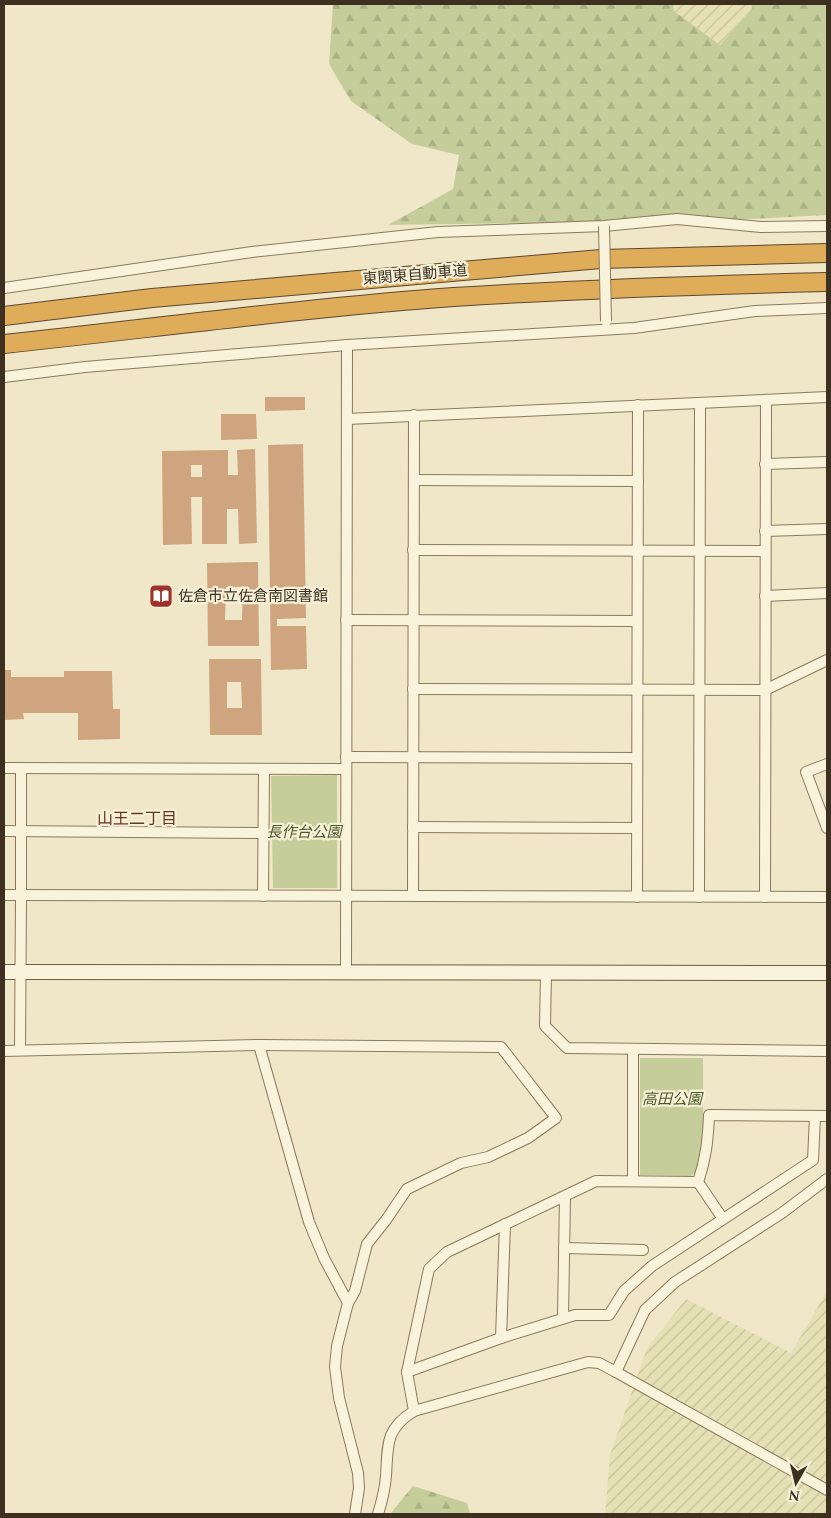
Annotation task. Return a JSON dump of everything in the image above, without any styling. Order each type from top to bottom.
[{"type":"highway","name":"東関東自動車道","points":[[4,316],[152,298],[601,260],[827,253]]},
{"type":"highway","name":"東関東自動車道","points":[[4,344],[296,311],[454,297],[680,286],[827,282]]},
{"type":"street","points":[[4,288],[252,252],[438,232],[604,226],[677,218],[762,227],[827,226]]},
{"type":"street","points":[[604,226],[606,325]]},
{"type":"street","points":[[4,377],[85,367],[347,345],[606,325],[634,328],[755,310],[827,308]]},
{"type":"street","points":[[346,972],[347,345]]},
{"type":"street","points":[[347,419],[827,397]]},
{"type":"street","points":[[765,897],[766,400]]},
{"type":"street","points":[[699,897],[700,403]]},
{"type":"street","points":[[637,897],[638,406]]},
{"type":"street","points":[[413,896],[414,415]]},
{"type":"street","points":[[765,464],[827,462]]},
{"type":"street","points":[[414,480],[638,481]]},
{"type":"street","points":[[765,531],[827,529]]},
{"type":"street","points":[[413,550],[765,551]]},
{"type":"street","points":[[765,596],[827,593]]},
{"type":"street","points":[[346,620],[637,621]]},
{"type":"street","points":[[413,689],[765,690],[827,660]]},
{"type":"street","points":[[346,757],[637,758]]},
{"type":"street","points":[[827,764],[806,772],[827,828]]},
{"type":"street","points":[[4,768],[346,769]]},
{"type":"street","points":[[20,768],[20,1050]]},
{"type":"street","points":[[264,769],[264,896]]},
{"type":"street","points":[[413,827],[637,828]]},
{"type":"street","points":[[4,831],[264,833]]},
{"type":"street","points":[[4,895],[827,897]]},
{"type":"street","points":[[4,972],[827,974]]},
{"type":"street","points":[[546,973],[545,1026],[567,1048],[827,1051]]},
{"type":"street","points":[[259,1045],[309,1222],[324,1258],[348,1303]]},
{"type":"street","points":[[4,1051],[259,1045],[501,1047],[556,1118],[528,1138],[488,1157],[461,1163],[407,1189],[367,1244],[355,1291],[348,1303],[337,1346],[335,1367],[338,1398],[358,1473],[360,1488],[354,1514]]},
{"type":"street","points":[[633,1049],[633,1181]]},
{"type":"street","points":[[698,1182],[707,1151],[709,1115],[827,1116]]},
{"type":"street","points":[[407,1372],[501,1338],[564,1318],[575,1315],[609,1315],[624,1291],[652,1266],[813,1160],[814,1116]]},
{"type":"street","points":[[616,1372],[645,1310],[675,1282],[782,1213],[827,1179]]},
{"type":"street","points":[[414,1411],[407,1372],[429,1270],[447,1252],[596,1181],[698,1182]]},
{"type":"street","points":[[698,1182],[723,1219]]},
{"type":"street","points":[[564,1318],[565,1196]]},
{"type":"street","points":[[501,1338],[505,1224]]},
{"type":"street","points":[[564,1248],[643,1250]]},
{"type":"street","points":[[378,1514],[384,1496],[387,1449],[394,1427],[402,1418],[414,1411],[588,1362],[599,1363],[616,1372],[827,1490]]},
{"type":"shaded area","points":[[673,4],[751,4],[752,8],[720,45],[674,11]]},
{"type":"shaded area","points":[[827,1291],[827,1514],[605,1514],[610,1455],[647,1348],[686,1299],[791,1353]]},
{"type":"green space","points":[[333,4],[673,4],[674,11],[720,45],[752,8],[751,4],[827,4],[827,215],[733,220],[388,225],[453,189],[459,155],[412,144],[351,101],[329,64]]},
{"type":"green space","name":"長作台公園","points":[[337,775],[337,888],[273,888],[271,776]]},
{"type":"green space","name":"高田公園","points":[[640,1058],[703,1058],[703,1139],[696,1172],[690,1176],[640,1175]]},
{"type":"green space","points":[[413,1486],[467,1503],[470,1514],[390,1514]]},
{"type":"building","points":[[265,397],[305,397],[305,410],[265,411]]},
{"type":"building","points":[[221,414],[256,414],[257,439],[221,440]]},
{"type":"building","points":[[303,444],[306,618],[277,619],[277,626],[306,626],[307,669],[271,670],[268,445]]},
{"type":"building","points":[[255,449],[257,543],[239,544],[238,509],[227,509],[227,544],[202,544],[202,497],[191,497],[192,544],[163,545],[162,451],[228,450],[228,475],[238,475],[237,450]],"holes":[[[191,465],[202,465],[202,477],[191,477]]]},
{"type":"building","points":[[258,562],[259,646],[208,646],[207,563]],"holes":[[[226,587],[243,587],[242,620],[225,620]]]},
{"type":"building","points":[[209,659],[261,659],[262,735],[210,735]],"holes":[[[227,682],[241,682],[242,708],[227,708]]]},
{"type":"building","points":[[4,670],[11,670],[11,677],[64,677],[64,671],[112,671],[113,709],[120,709],[120,739],[78,740],[78,713],[23,713],[24,719],[4,720]]},
{"type":"place","name":"佐倉市立佐倉南図書館","points":[[161,596]]},
{"type":"district","name":"山王二丁目","points":[[137,819]]}]
